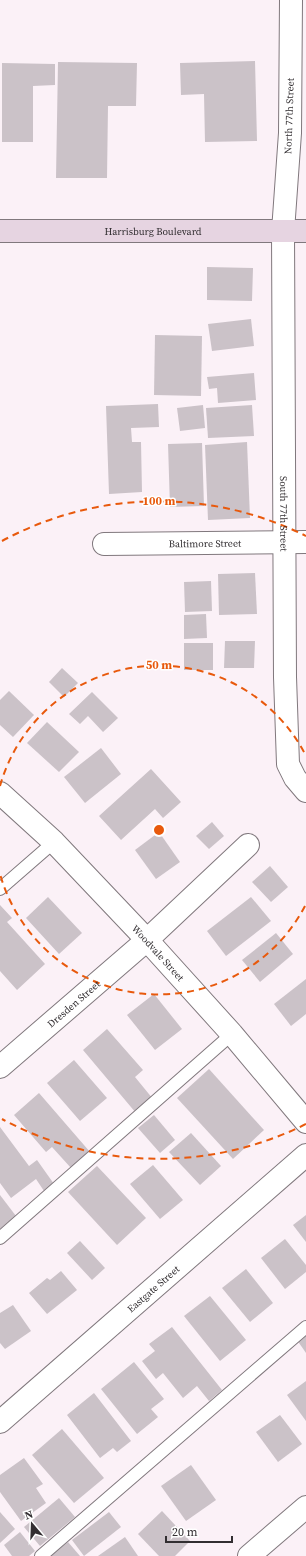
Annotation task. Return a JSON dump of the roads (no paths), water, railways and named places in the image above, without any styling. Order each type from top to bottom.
[{"type":"main road","name":"Harrisburg Boulevard","points":[[0,231],[306,231]]},
{"type":"street","name":"North 77th Street","points":[[283,231],[290,133],[291,0]]},
{"type":"street","name":"South 77th Street","points":[[283,231],[285,677],[288,764],[295,778],[306,791]]},
{"type":"street","name":"Baltimore Street","points":[[104,544],[306,542]]},
{"type":"street","name":"Woodvale Street","points":[[0,793],[54,842],[147,940],[232,1034],[306,1122]]},
{"type":"street","name":"Dresden Street","points":[[0,1067],[147,940],[248,845]]},
{"type":"street","name":"Eastgate Street","points":[[0,1422],[306,1155]]},
{"type":"street","points":[[249,1556],[306,1507]]},
{"type":"lane","points":[[0,889],[54,842]]},
{"type":"lane","points":[[0,1238],[232,1034]]},
{"type":"lane","points":[[41,1556],[306,1327]]}]
